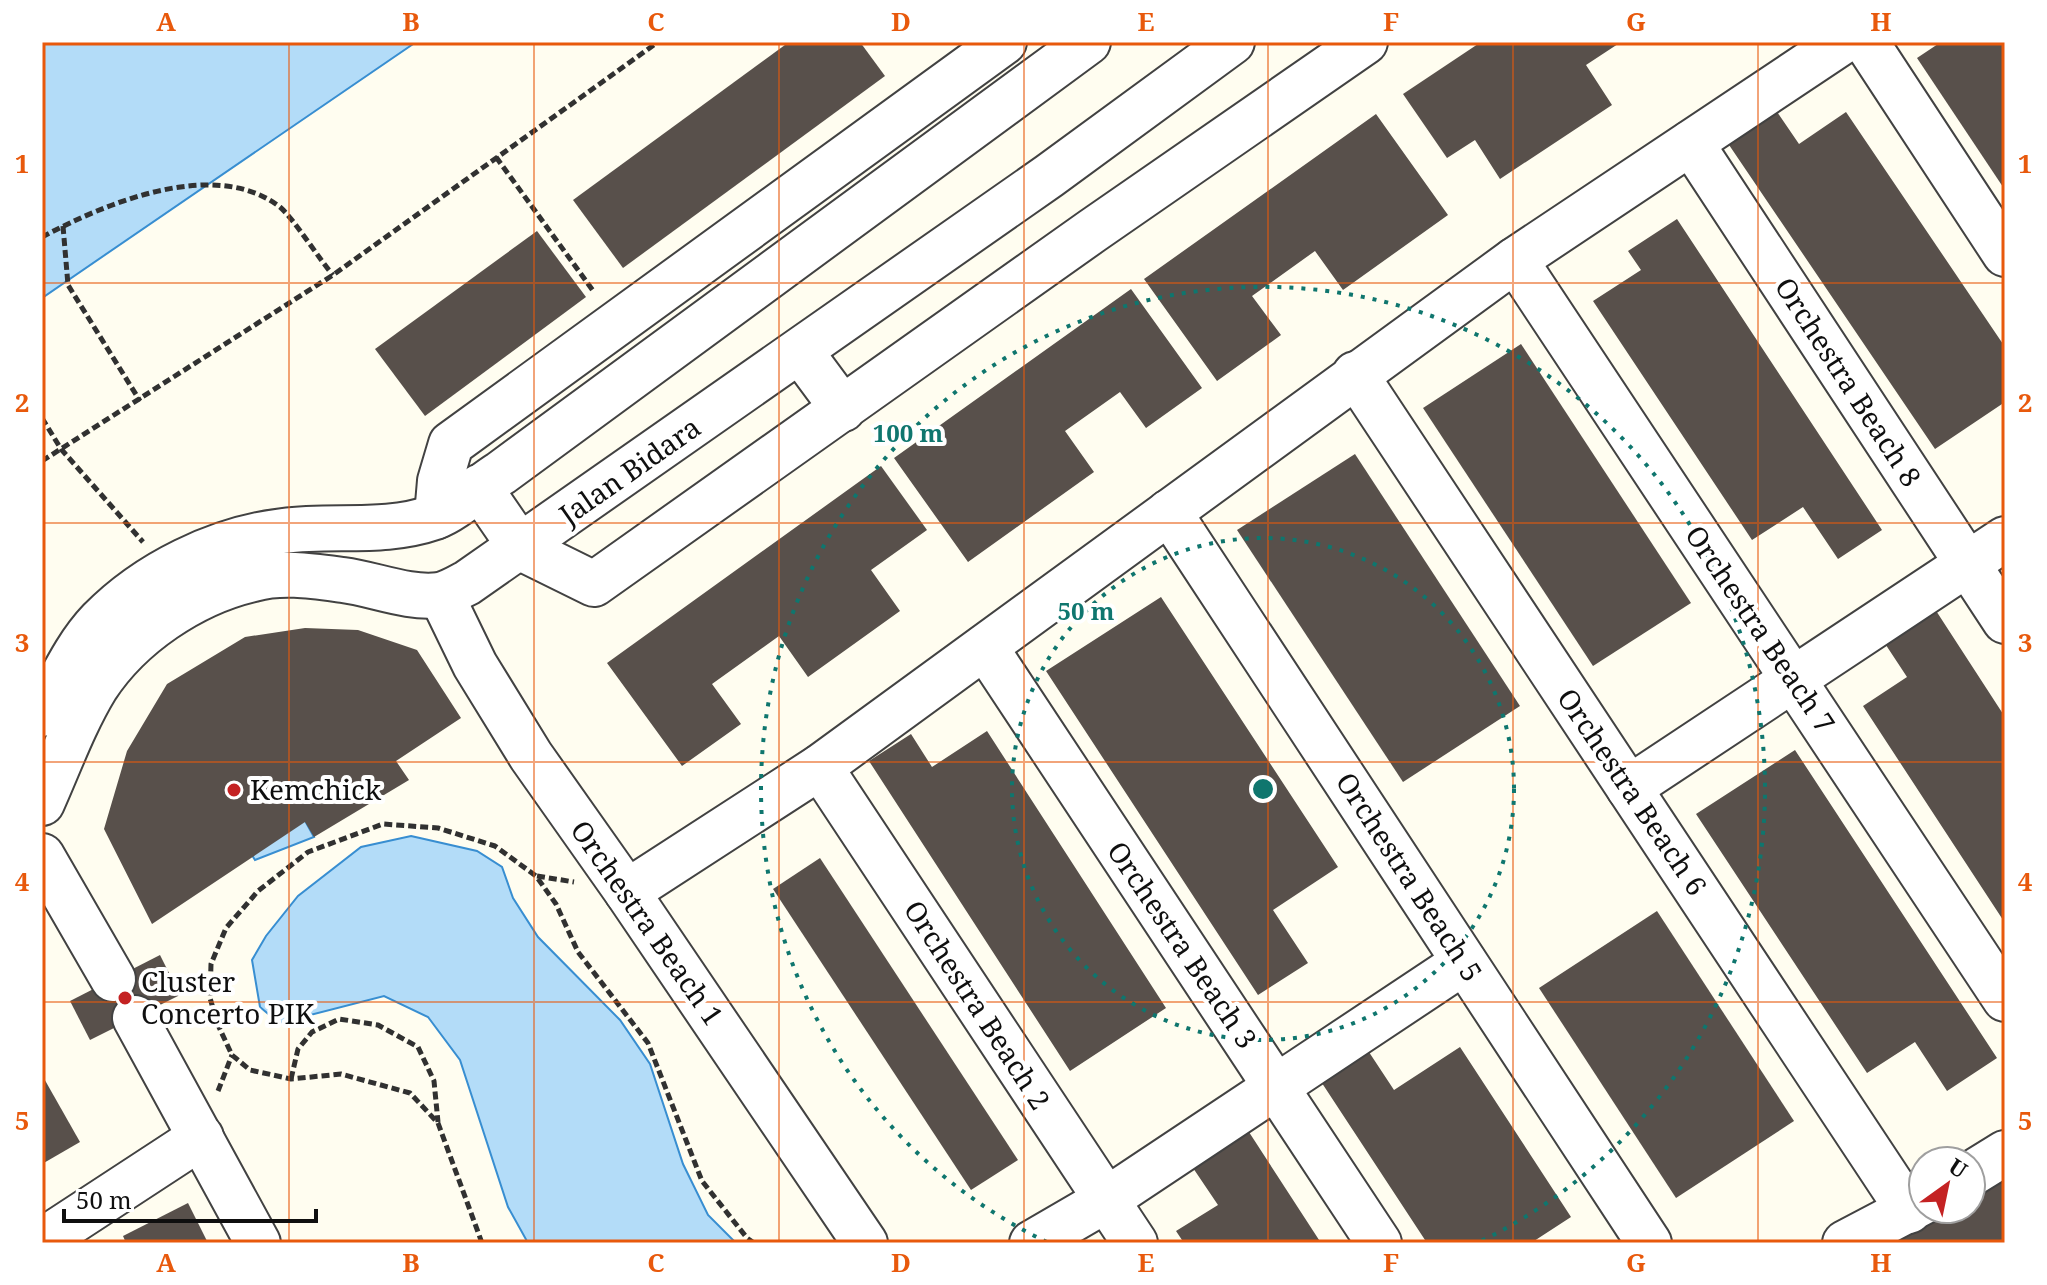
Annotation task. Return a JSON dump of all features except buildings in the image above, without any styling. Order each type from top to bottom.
[{"type":"street","points":[[437,516],[440,481],[451,444],[1004,42]]},
{"type":"street","points":[[42,714],[75,655],[99,621],[143,586],[197,555],[283,531],[385,529],[437,516],[501,473],[1088,42]]},
{"type":"street","name":"Jalan Bidara","points":[[441,595],[467,583],[521,548],[1049,176],[1232,42]]},
{"type":"street","points":[[627,892],[820,767],[1515,260],[1842,42]]},
{"type":"street","points":[[1866,42],[2005,254]]},
{"type":"street","points":[[479,487],[521,548],[594,584],[1355,45]]},
{"type":"street","points":[[922,101],[957,138]]},
{"type":"street","name":"Orchestra Beach 8","points":[[1691,143],[2005,621]]},
{"type":"street","points":[[1049,176],[1092,231]]},
{"type":"street","name":"Orchestra Beach 7","points":[[1515,260],[2005,999]]},
{"type":"street","points":[[616,322],[657,357]]},
{"type":"street","points":[[800,351],[843,409]]},
{"type":"street","name":"Orchestra Beach 6","points":[[1355,374],[1629,788],[1907,1194]]},
{"type":"street","name":"Orchestra Beach 5","points":[[1169,512],[1649,1243]]},
{"type":"street","points":[[1629,788],[2005,539]]},
{"type":"street","points":[[42,803],[97,687],[132,644],[171,615],[212,591],[255,578],[299,574],[361,582],[410,593],[441,595]]},
{"type":"street","name":"Orchestra Beach 1","points":[[441,595],[475,665],[531,756],[865,1243]]},
{"type":"street","name":"Orchestra Beach 3","points":[[985,647],[1379,1243]]},
{"type":"street","name":"Orchestra Beach 2","points":[[820,767],[1135,1243]]},
{"type":"street","points":[[42,856],[113,979]]},
{"type":"street","points":[[1032,1243],[1106,1200],[1464,962]]},
{"type":"street","points":[[135,1018],[258,1243]]},
{"type":"street","points":[[42,1241],[201,1137]]},
{"type":"street","points":[[1987,1164],[2005,1153]]},
{"type":"street","points":[[1845,1243],[1907,1212]]},
{"type":"path","points":[[42,461],[333,275],[658,42]]},
{"type":"path","points":[[496,157],[616,322]]},
{"type":"path","points":[[42,237],[149,192],[213,183],[249,190],[281,208],[333,275]]},
{"type":"path","points":[[63,226],[68,285],[140,401]]},
{"type":"path","points":[[42,418],[61,449],[168,570]]},
{"type":"path","points":[[438,1123],[410,1093],[341,1074],[291,1079],[250,1070],[232,1055],[210,998],[211,964],[226,928],[258,891],[308,852],[383,824],[438,828],[495,846],[536,876],[556,904],[578,952],[648,1043],[702,1181],[754,1243]]},
{"type":"path","points":[[291,1079],[298,1049],[312,1032],[339,1019],[378,1025],[418,1047],[434,1081],[438,1123],[482,1243]]},
{"type":"water","points":[[42,42],[416,42],[42,298]]},
{"type":"water","points":[[281,777],[314,837],[255,860],[226,813]]},
{"type":"water","points":[[411,836],[477,851],[502,867],[513,898],[538,937],[620,1020],[650,1064],[683,1164],[708,1215],[736,1243],[528,1243],[508,1207],[460,1060],[428,1017],[384,996],[279,1023],[260,1007],[252,960],[266,936],[298,896],[361,847]]},
{"type":"place","name":"Kemchick","points":[[234,790]]},
{"type":"place","name":"Cluster Concerto PIK","points":[[125,998]]}]
